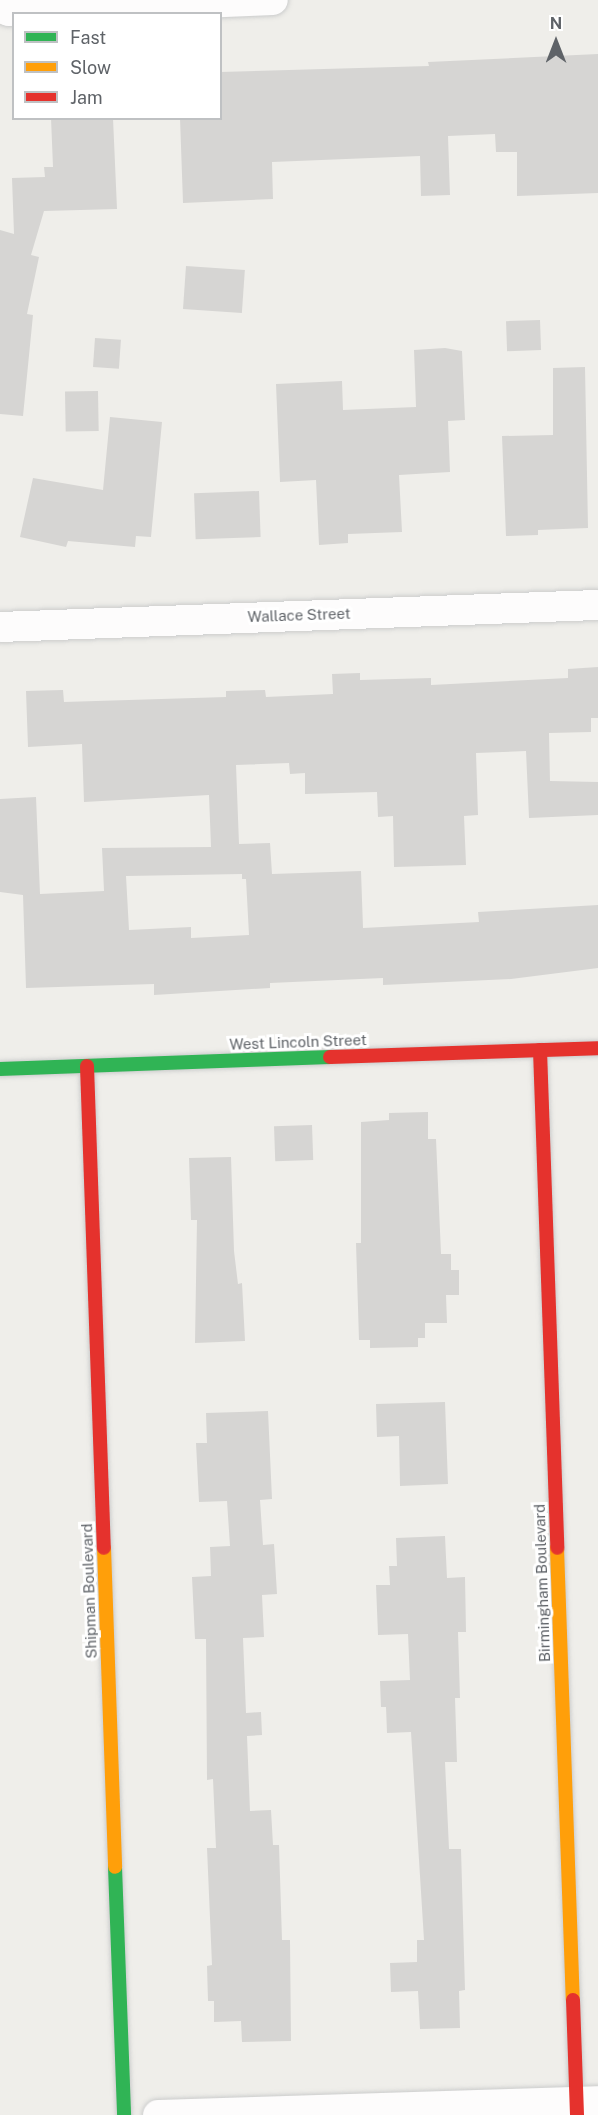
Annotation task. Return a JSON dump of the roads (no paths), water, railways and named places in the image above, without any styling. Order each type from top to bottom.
[{"type":"street","points":[[0,8],[9,10],[273,0]]},
{"type":"street","name":"Wallace Street","points":[[0,627],[598,604]]},
{"type":"street","name":"West Lincoln Street","points":[[0,1069],[598,1048]]},
{"type":"street","name":"Birmingham Boulevard","points":[[540,1050],[584,2106]]},
{"type":"street","name":"Shipman Boulevard","points":[[87,1066],[124,2115]]},
{"type":"street","points":[[158,2115],[584,2106]]}]
